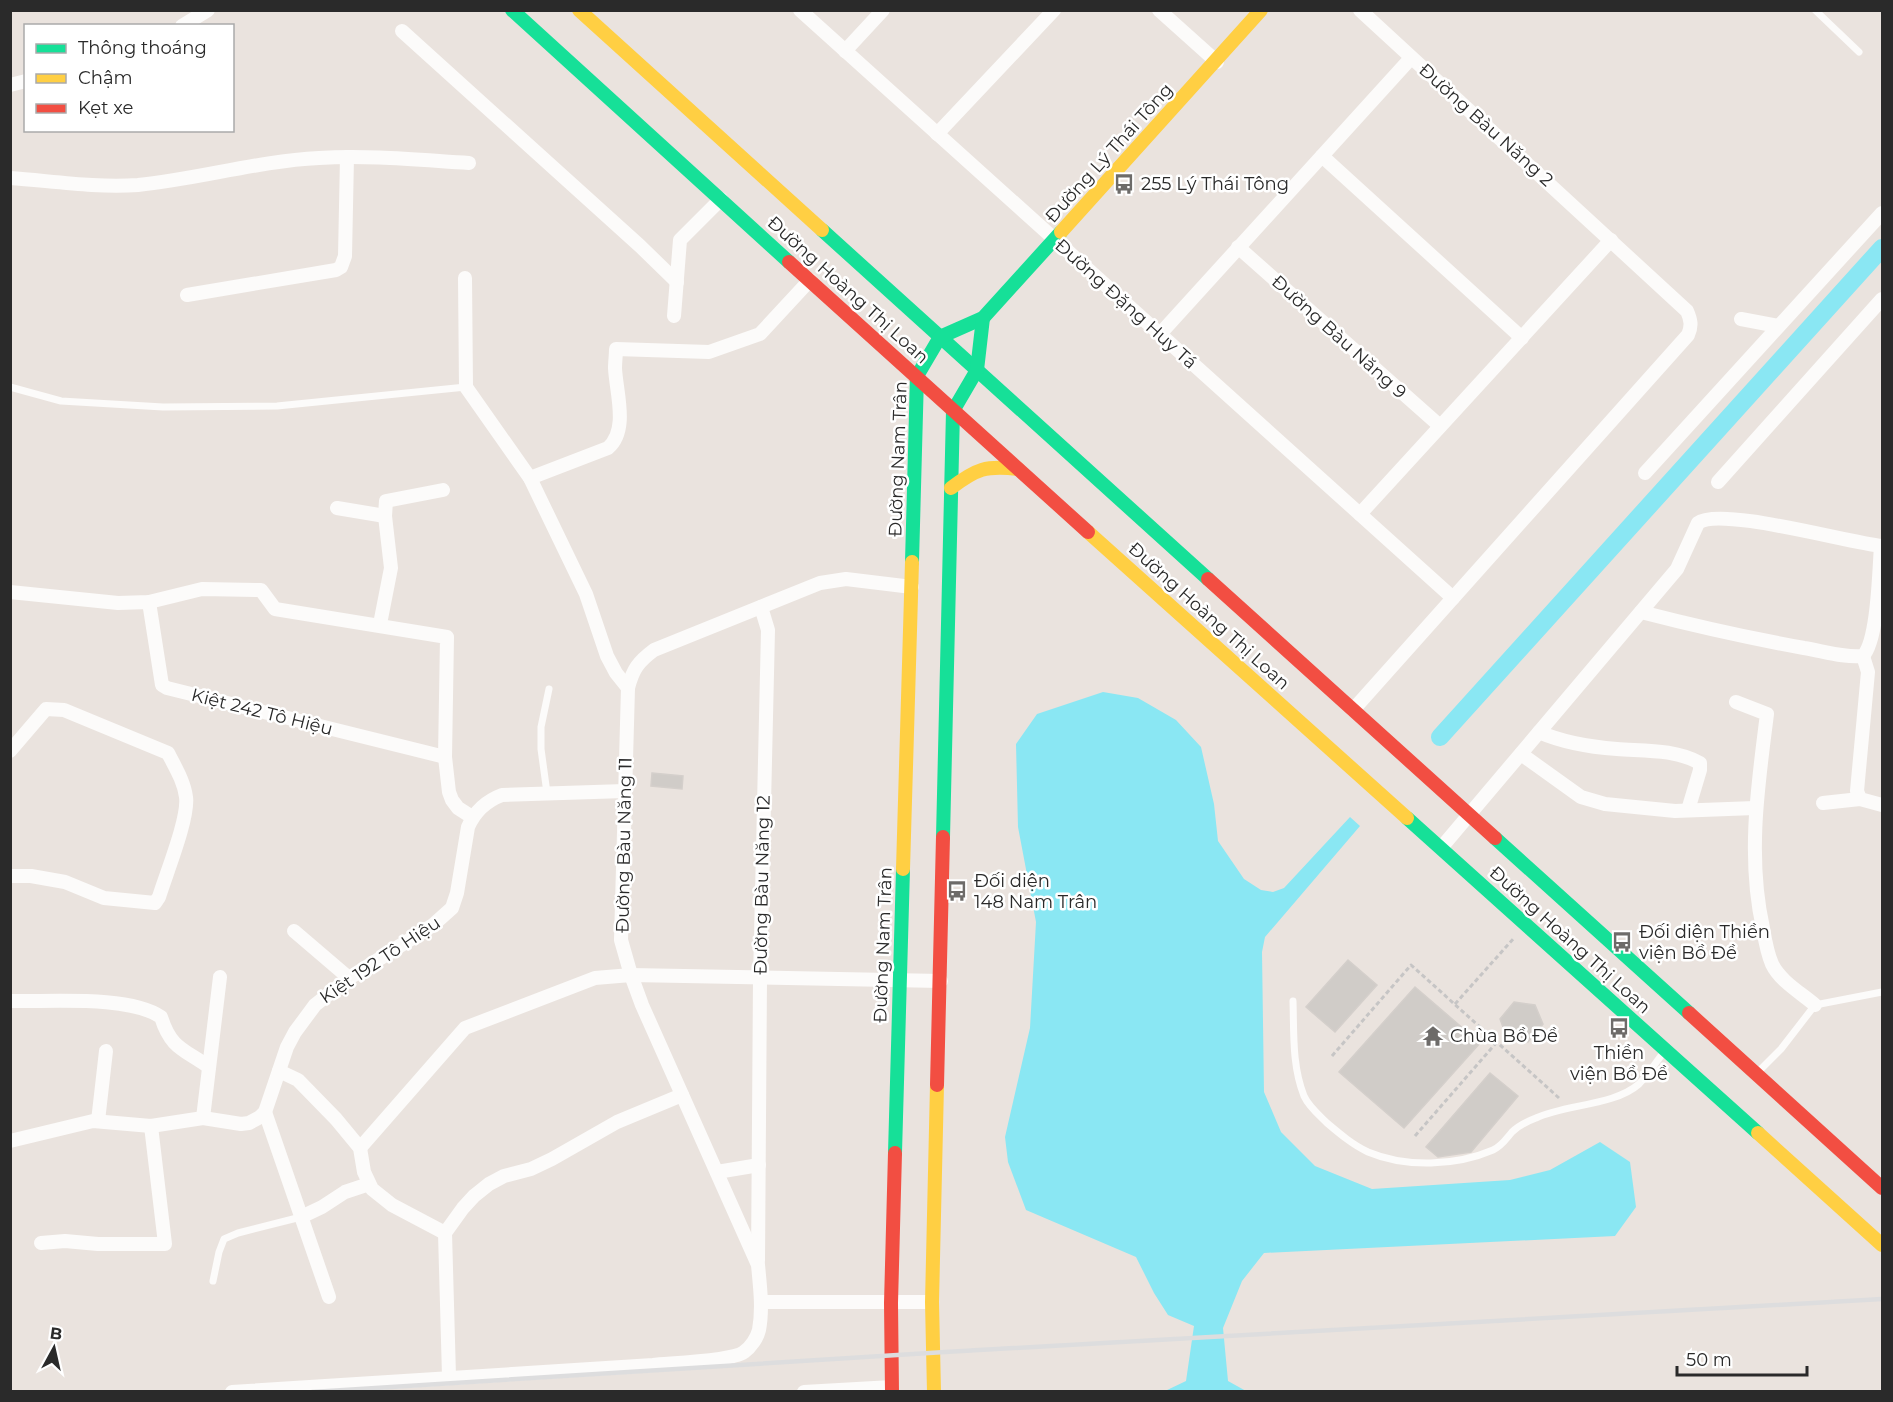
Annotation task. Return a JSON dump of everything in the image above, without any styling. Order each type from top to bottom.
[{"type":"main road","name":"Đường Hoàng Thị Loan","points":[[513,10],[953,411],[1882,1245]]},
{"type":"main road","name":"Đường Hoàng Thị Loan","points":[[579,10],[1882,1188]]},
{"type":"main road","name":"Đường Lý Thái Tông","points":[[982,318],[1261,10]]},
{"type":"main road","points":[[934,1392],[932,1302],[953,411],[977,370],[982,318],[940,337]]},
{"type":"main road","name":"Đường Nam Trân","points":[[892,1389],[891,1303],[917,376],[940,337]]},
{"type":"main road","points":[[951,488],[980,467],[993,465],[1018,468]]},
{"type":"street","points":[[185,24],[208,10]]},
{"type":"street","name":"Đường Đặng Huy Tá","points":[[800,10],[1453,598]]},
{"type":"street","points":[[845,51],[883,10]]},
{"type":"street","points":[[937,134],[1054,10]]},
{"type":"street","points":[[1159,10],[1216,62]]},
{"type":"street","name":"Đường Bàu Năng 2","points":[[1353,710],[1688,335],[1691,328],[1691,320],[1687,311],[1360,10]]},
{"type":"street","points":[[402,31],[677,282]]},
{"type":"street","points":[[1160,334],[1412,58]]},
{"type":"street","points":[[1322,156],[1522,338]]},
{"type":"street","points":[[187,295],[336,270],[341,267],[345,256],[347,157]]},
{"type":"street","points":[[10,178],[135,185],[284,161],[347,157],[469,163]]},
{"type":"street","points":[[674,316],[680,240],[721,199]]},
{"type":"street","points":[[1645,473],[1882,213]]},
{"type":"street","points":[[1360,514],[1611,240]]},
{"type":"street","name":"Đường Bàu Năng 9","points":[[1239,248],[1440,426]]},
{"type":"street","points":[[465,278],[466,387],[530,478],[586,594],[607,657],[628,688]]},
{"type":"street","points":[[530,478],[608,448],[614,443],[618,433],[620,411],[615,367],[616,349],[709,352],[760,334],[810,280]]},
{"type":"street","points":[[1718,482],[1882,299]]},
{"type":"street","points":[[1741,319],[1778,326]]},
{"type":"street","points":[[380,624],[391,568],[385,516],[386,501],[443,490]]},
{"type":"street","points":[[337,508],[385,516]]},
{"type":"street","points":[[1441,848],[1677,569],[1698,523],[1703,519],[1722,518],[1787,528],[1865,545],[1882,546],[1874,628],[1868,651],[1863,656],[1850,656],[1780,644],[1641,612]]},
{"type":"street","name":"Đường Bàu Năng 11","points":[[232,1392],[449,1376],[653,1365],[742,1354],[753,1343],[759,1331],[761,1302],[758,1265],[631,975],[621,940],[628,688],[632,673],[642,659],[654,650],[820,583],[846,579],[912,587]]},
{"type":"street","points":[[10,592],[118,603],[149,602],[202,589],[261,590],[275,609],[380,624],[447,637],[445,757],[452,800],[458,808],[472,817],[490,800],[502,795],[625,791]]},
{"type":"street","name":"Kiệt 242 Tô Hiệu","points":[[149,602],[162,685],[167,688],[445,757]]},
{"type":"street","name":"Đường Bàu Năng 12","points":[[758,1265],[760,979],[768,630],[761,607]]},
{"type":"street","points":[[1860,799],[1857,791],[1868,672],[1863,656]]},
{"type":"street","points":[[1736,702],[1767,714],[1755,808],[1757,903],[1767,949],[1773,965],[1782,977],[1815,1005]]},
{"type":"street","points":[[10,751],[46,709],[64,710],[168,753],[183,782],[186,800],[178,838],[155,903],[104,898],[65,882],[32,876],[10,876]]},
{"type":"street","points":[[1539,732],[1561,741],[1581,745],[1666,753],[1693,759],[1700,763],[1700,770],[1688,810]]},
{"type":"street","points":[[1521,754],[1581,797],[1593,801],[1627,807],[1688,810],[1755,808]]},
{"type":"street","points":[[1823,803],[1860,799],[1882,805]]},
{"type":"street","name":"Kiệt 192 Tô Hiệu","points":[[265,1112],[295,1032],[315,1005],[349,978],[433,925],[449,912],[458,893],[468,827],[472,817]]},
{"type":"street","points":[[294,931],[349,978]]},
{"type":"street","points":[[360,1149],[465,1028],[596,978],[631,975],[940,981]]},
{"type":"street","points":[[203,1119],[220,977]]},
{"type":"street","points":[[10,1001],[122,1003],[142,1007],[161,1017],[165,1031],[174,1045],[209,1067]]},
{"type":"street","points":[[98,1120],[106,1052]]},
{"type":"street","points":[[279,1071],[298,1080],[336,1119],[360,1149],[364,1173],[369,1184],[392,1205],[445,1233]]},
{"type":"street","points":[[449,1376],[445,1233],[474,1196],[504,1176],[531,1169],[617,1122],[682,1095]]},
{"type":"street","points":[[10,1141],[98,1120],[151,1126],[203,1119],[241,1124],[255,1121],[265,1112],[329,1297]]},
{"type":"street","points":[[41,1243],[165,1244],[151,1126]]},
{"type":"street","points":[[717,1172],[759,1165]]},
{"type":"street","points":[[301,1216],[322,1207],[345,1192],[369,1184]]},
{"type":"street","points":[[761,1302],[932,1302]]},
{"type":"street","points":[[804,1392],[892,1389]]},
{"type":"lane","points":[[1815,10],[1859,52]]},
{"type":"lane","points":[[10,387],[61,401],[163,407],[277,406],[466,387]]},
{"type":"lane","points":[[547,793],[541,749],[541,727],[549,689]]},
{"type":"lane","points":[[1757,1074],[1815,1005],[1882,992]]},
{"type":"lane","points":[[1293,1001],[1294,1053],[1298,1077],[1305,1098],[1340,1135],[1370,1153],[1409,1162],[1443,1163],[1493,1150],[1501,1146],[1514,1131],[1527,1122],[1548,1113],[1596,1102],[1629,1091],[1640,1083],[1666,1050]]},
{"type":"lane","points":[[213,1281],[224,1239],[301,1216]]},
{"type":"path","points":[[1455,1004],[1526,924]]},
{"type":"path","points":[[1332,1056],[1411,965],[1570,1108]]},
{"type":"path","points":[[1415,1136],[1497,1042]]},
{"type":"water","points":[[1103,692],[1138,698],[1176,720],[1201,747],[1214,804],[1218,841],[1244,879],[1261,890],[1273,892],[1284,888],[1350,817],[1360,826],[1265,937],[1262,952],[1264,1092],[1281,1132],[1315,1166],[1372,1189],[1510,1180],[1550,1170],[1600,1142],[1630,1162],[1636,1207],[1615,1236],[1264,1253],[1242,1281],[1223,1328],[1228,1381],[1246,1391],[1165,1391],[1186,1381],[1194,1326],[1168,1315],[1136,1257],[1026,1210],[1008,1162],[1005,1137],[1030,1028],[1036,922],[1018,827],[1016,744],[1037,714]]},
{"type":"building","points":[[652,773],[683,776],[682,789],[651,786]]},
{"type":"building","points":[[1348,960],[1377,985],[1335,1032],[1306,1007]]},
{"type":"building","points":[[1415,987],[1480,1043],[1404,1128],[1339,1072]]},
{"type":"building","points":[[1514,1002],[1535,1005],[1543,1024],[1528,1042],[1507,1038],[1500,1019]]},
{"type":"building","points":[[1490,1073],[1518,1096],[1471,1152],[1438,1157],[1426,1147]]},
{"type":"waterway","points":[[1440,737],[1882,248]]},
{"type":"railway","points":[[312,1392],[945,1352],[1882,1299]]},
{"type":"traffic: fast","points":[[512,10],[789,262]]},
{"type":"traffic: fast","points":[[822,230],[1208,579]]},
{"type":"traffic: fast","points":[[912,562],[917,376],[940,337],[983,318],[1061,232]]},
{"type":"traffic: fast","points":[[943,837],[953,411],[977,370],[983,318]]},
{"type":"traffic: fast","points":[[1407,818],[1758,1133]]},
{"type":"traffic: fast","points":[[1495,838],[1689,1013]]},
{"type":"traffic: fast","points":[[895,1153],[903,869]]},
{"type":"traffic: slow","points":[[579,10],[822,230]]},
{"type":"traffic: slow","points":[[1061,232],[1261,10]]},
{"type":"traffic: slow","points":[[951,488],[968,476],[989,468],[1018,469]]},
{"type":"traffic: slow","points":[[1088,532],[1407,818]]},
{"type":"traffic: slow","points":[[903,869],[912,562]]},
{"type":"traffic: slow","points":[[934,1392],[932,1302],[937,1085]]},
{"type":"traffic: slow","points":[[1758,1133],[1882,1245]]},
{"type":"traffic: jam","points":[[789,262],[1088,532]]},
{"type":"traffic: jam","points":[[1208,579],[1495,838]]},
{"type":"traffic: jam","points":[[937,1085],[943,837]]},
{"type":"traffic: jam","points":[[1689,1013],[1882,1188]]},
{"type":"traffic: jam","points":[[892,1392],[891,1303],[895,1153]]},
{"type":"place","name":"255 Lý Thái Tông","points":[[1124,184]]},
{"type":"place","name":"Đối diện 148 Nam Trân","points":[[957,891]]},
{"type":"place","name":"Đối diện Thiền viện Bồ Đề","points":[[1622,942]]},
{"type":"place","name":"Thiền viện Bồ Đề","points":[[1619,1028]]},
{"type":"place","name":"Chùa Bồ Đề","points":[[1433,1036]]}]
